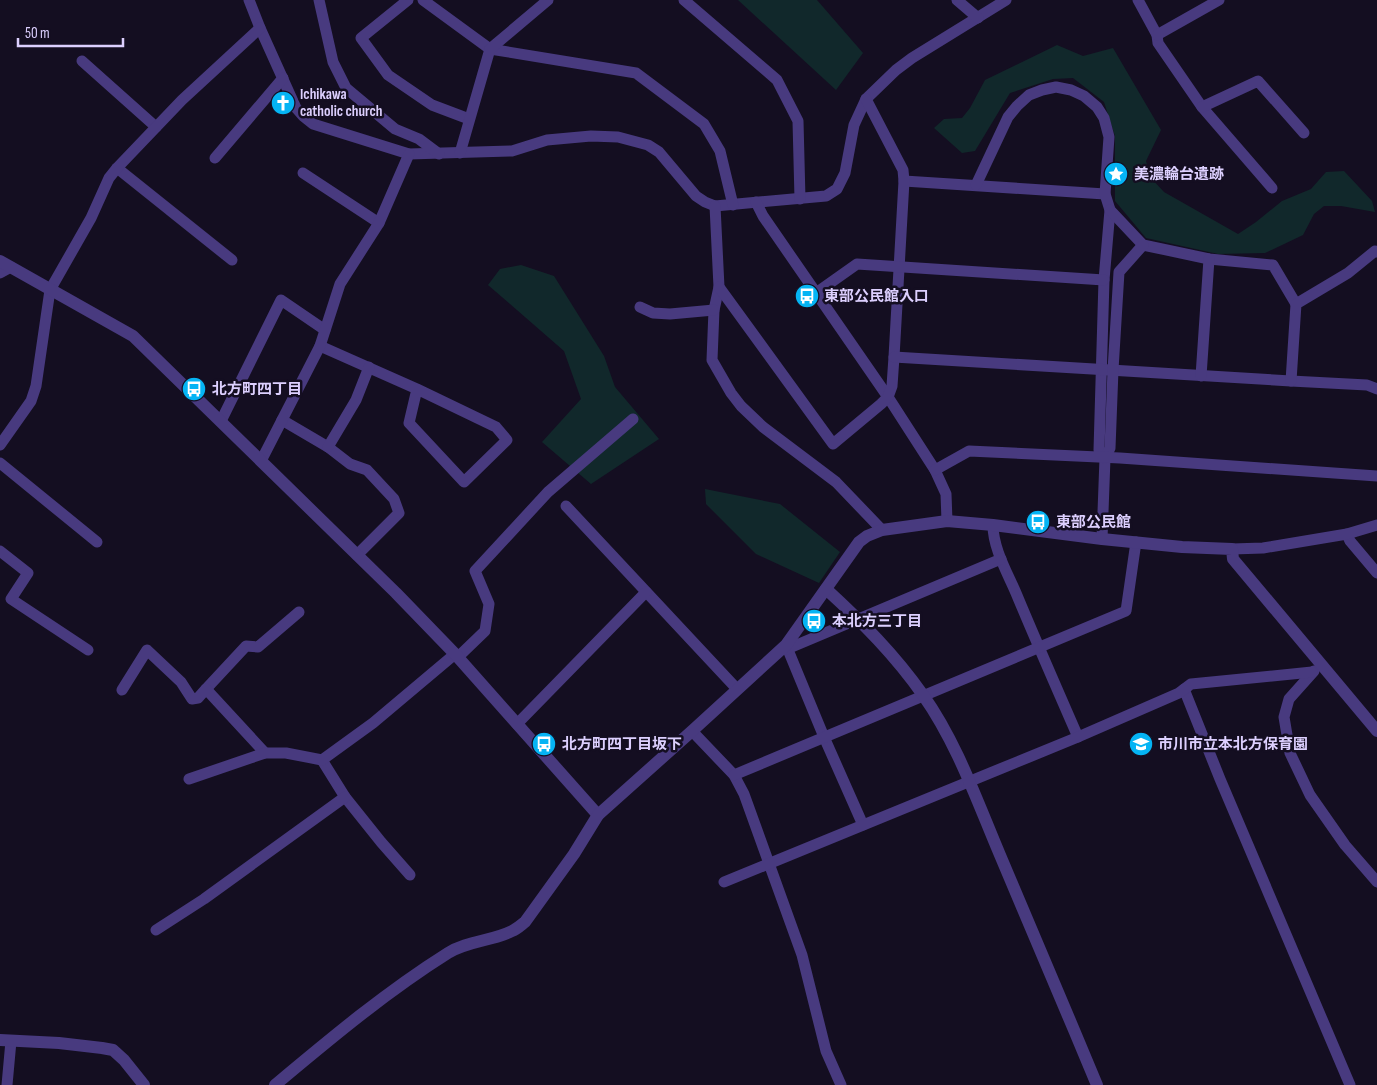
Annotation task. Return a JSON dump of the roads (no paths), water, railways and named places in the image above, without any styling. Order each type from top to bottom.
[{"type":"street","points":[[249,0],[296,108],[314,124],[409,154],[512,151],[547,140],[591,136],[618,137],[648,145],[658,152],[696,196],[715,206],[826,196],[837,189],[845,173],[854,125],[866,99],[896,70],[912,58],[1006,0]]},
{"type":"street","points":[[320,0],[334,62],[346,88],[395,129],[419,138],[439,154]]},
{"type":"street","points":[[408,0],[361,38],[388,75],[432,105],[469,119]]},
{"type":"street","points":[[423,0],[490,49],[636,73],[704,124],[720,151],[733,205]]},
{"type":"street","points":[[460,153],[490,49],[548,0]]},
{"type":"street","points":[[684,0],[777,80],[798,121],[800,198]]},
{"type":"street","points":[[956,0],[978,18]]},
{"type":"street","points":[[1138,0],[1157,35],[1158,43],[1202,108],[1272,188]]},
{"type":"street","points":[[1157,35],[1219,0]]},
{"type":"street","points":[[0,444],[31,401],[36,386],[50,290],[91,218],[109,178],[182,100],[260,28]]},
{"type":"street","points":[[82,61],[156,127]]},
{"type":"street","points":[[215,158],[283,78]]},
{"type":"street","points":[[1202,108],[1258,81],[1304,133]]},
{"type":"street","points":[[976,185],[1008,117],[1029,95],[1056,87],[1071,90],[1084,96],[1097,107],[1104,118],[1109,137],[1105,194],[1110,210],[1104,280],[1099,450],[1105,458]]},
{"type":"street","points":[[719,287],[833,444],[888,396],[892,386],[904,181],[903,170],[866,99]]},
{"type":"street","points":[[261,461],[320,346],[340,284],[379,223],[409,154]]},
{"type":"street","points":[[117,168],[232,260]]},
{"type":"street","points":[[303,173],[379,223]]},
{"type":"street","points":[[904,181],[1105,194]]},
{"type":"street","points":[[756,202],[763,216],[888,396],[936,470],[946,494],[947,521]]},
{"type":"street","points":[[715,206],[719,287],[714,310],[712,360],[741,406],[763,427],[836,482],[882,530]]},
{"type":"street","points":[[1110,210],[1143,245],[1209,259],[1273,265],[1296,304],[1291,382]]},
{"type":"street","points":[[1102,539],[1105,458],[1110,448],[1119,272],[1143,245]]},
{"type":"street","points":[[1296,304],[1348,273],[1375,251],[1377,252]]},
{"type":"street","points":[[1201,376],[1209,259]]},
{"type":"street","points":[[816,293],[857,264],[1104,280]]},
{"type":"street","points":[[4,267],[134,336],[357,555],[456,656],[598,815]]},
{"type":"street","points":[[221,421],[281,300],[325,330]]},
{"type":"street","points":[[640,307],[653,313],[670,314],[714,310]]},
{"type":"street","points":[[320,346],[417,389],[496,427],[507,440],[464,482],[409,423],[417,389]]},
{"type":"street","points":[[894,357],[1367,385],[1377,389]]},
{"type":"street","points":[[328,447],[356,400],[369,368]]},
{"type":"street","points":[[322,760],[373,723],[485,631],[489,604],[475,571],[548,492],[633,419]]},
{"type":"street","points":[[282,420],[328,447],[350,464],[367,470],[394,499],[399,513],[357,555]]},
{"type":"street","points":[[936,470],[969,451],[1377,476]]},
{"type":"street","points":[[0,463],[97,542]]},
{"type":"street","points":[[566,506],[737,689]]},
{"type":"street","points":[[274,1085],[390,992],[449,952],[462,946],[514,931],[525,922],[574,854],[598,815],[786,647],[859,542],[867,536],[882,530],[947,521],[1182,547],[1232,549],[1263,548],[1347,534],[1377,525]]},
{"type":"street","points":[[993,525],[993,534],[1001,559],[1078,736]]},
{"type":"street","points":[[1347,534],[1350,541],[1377,573]]},
{"type":"street","points":[[734,775],[1126,610],[1136,542]]},
{"type":"street","points":[[1232,549],[1234,559],[1317,669],[1377,731]]},
{"type":"street","points":[[0,551],[28,573],[11,599],[88,650]]},
{"type":"street","points":[[786,647],[859,619],[1001,559]]},
{"type":"street","points":[[826,589],[859,619],[894,657],[924,696],[944,729],[970,782],[1097,1085]]},
{"type":"street","points":[[517,724],[646,592]]},
{"type":"street","points":[[122,690],[147,650],[181,682],[192,699],[198,698],[246,646],[258,647],[299,612]]},
{"type":"street","points":[[786,647],[863,825]]},
{"type":"street","points":[[724,882],[970,782],[1184,689],[1191,684],[1317,669]]},
{"type":"street","points":[[1317,669],[1289,700],[1284,717],[1290,753],[1310,796],[1345,845],[1377,882]]},
{"type":"street","points":[[206,689],[265,754]]},
{"type":"street","points":[[1184,689],[1350,1085]]},
{"type":"street","points":[[692,731],[734,775],[744,794],[802,956],[826,1050],[841,1085]]},
{"type":"street","points":[[189,779],[265,754],[286,753],[322,760],[346,798],[410,875]]},
{"type":"street","points":[[156,930],[204,899],[346,798]]},
{"type":"street","points":[[7,1085],[6,1041],[59,1043],[113,1050],[124,1060],[144,1085]]},
{"type":"place","name":"Ichikawa catholic church","points":[[283,103]]},
{"type":"place","name":"美濃輪台遺跡","points":[[1116,174]]},
{"type":"place","name":"東部公民館入口","points":[[807,296]]},
{"type":"place","name":"北方町四丁目","points":[[194,389]]},
{"type":"place","name":"東部公民館","points":[[1038,522]]},
{"type":"place","name":"本北方三丁目","points":[[814,621]]},
{"type":"place","name":"北方町四丁目坂下","points":[[544,744]]},
{"type":"place","name":"市川市立本北方保育園","points":[[1141,744]]}]
